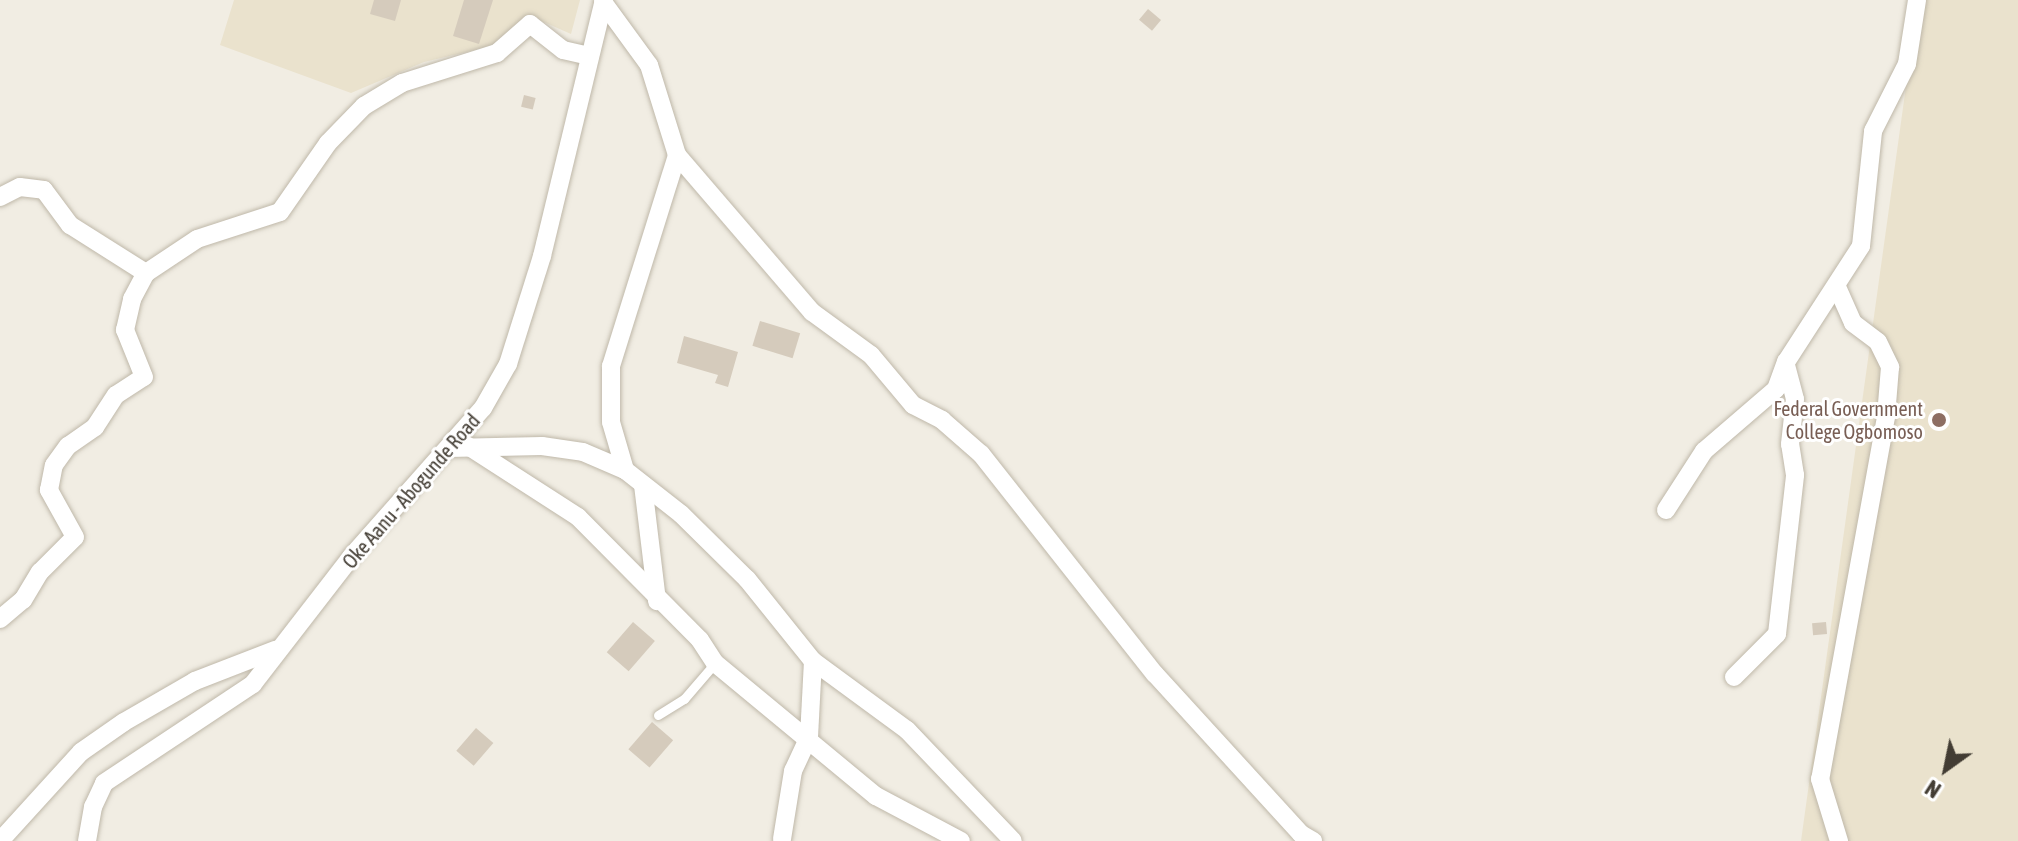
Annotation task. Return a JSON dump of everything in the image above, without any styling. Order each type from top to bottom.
[{"type":"street","points":[[1666,510],[1704,451],[1776,389],[1786,362],[1861,246],[1873,131],[1907,64],[1917,0]]},
{"type":"street","points":[[604,1],[649,65],[677,155],[812,312],[871,355],[913,405],[942,420],[981,454],[1155,674],[1301,834],[1313,841]]},
{"type":"street","name":"Oke Aanu - Abogunde Road","points":[[87,841],[93,807],[104,783],[253,684],[291,641],[351,557],[457,446],[483,408],[508,364],[542,256],[604,1]]},
{"type":"street","points":[[0,619],[23,600],[40,572],[75,537],[49,490],[54,465],[68,446],[95,427],[116,395],[144,377],[125,330],[132,299],[146,273],[197,239],[280,212],[328,143],[364,106],[402,83],[497,53],[530,24],[563,50],[589,56]]},
{"type":"street","points":[[625,470],[611,422],[611,366],[677,155]]},
{"type":"street","points":[[0,197],[20,187],[44,190],[70,225],[146,273]]},
{"type":"street","points":[[1837,287],[1853,323],[1878,342],[1890,367],[1886,417],[1820,779],[1839,841]]},
{"type":"street","points":[[1734,677],[1777,634],[1795,475],[1790,444],[1795,399],[1786,362]]},
{"type":"street","points":[[457,446],[583,452],[625,470],[747,579],[813,661],[907,730],[1013,841]]},
{"type":"street","points":[[457,446],[578,517],[657,601],[700,640],[715,663],[876,796],[961,841]]},
{"type":"street","points":[[643,485],[657,601]]},
{"type":"street","points":[[0,841],[81,752],[124,722],[195,681],[252,663],[291,641]]},
{"type":"street","points":[[782,839],[793,771],[808,740],[813,661]]},
{"type":"lane","points":[[658,715],[684,699],[715,663]]},
{"type":"shaded area","points":[[234,0],[580,0],[571,34],[530,16],[492,46],[424,62],[351,93],[220,45]]},
{"type":"shaded area","name":"Federal Government College Ogbomoso","points":[[1918,0],[2018,0],[2018,841],[1801,841]]},
{"type":"building","points":[[374,0],[401,0],[395,21],[370,14]]},
{"type":"building","points":[[464,0],[493,0],[479,44],[453,36]]},
{"type":"building","points":[[1148,9],[1161,20],[1152,31],[1139,20]]},
{"type":"building","points":[[524,95],[536,98],[533,110],[521,107]]},
{"type":"building","points":[[760,321],[800,333],[793,358],[752,346]]},
{"type":"building","points":[[684,336],[738,352],[728,387],[715,383],[718,375],[677,363]]},
{"type":"building","points":[[633,622],[655,641],[629,671],[607,652]]},
{"type":"building","points":[[1826,622],[1827,634],[1813,635],[1812,623]]},
{"type":"building","points":[[652,722],[673,740],[650,768],[628,749]]},
{"type":"building","points":[[476,728],[493,743],[474,766],[456,751]]},
{"type":"place","name":"Federal Government College Ogbomoso","points":[[1939,420]]}]
